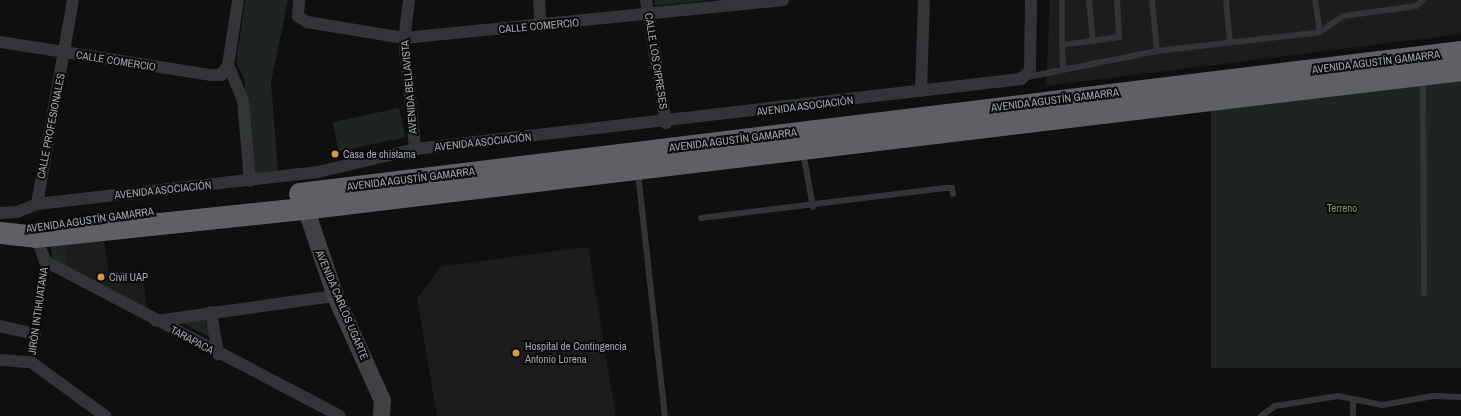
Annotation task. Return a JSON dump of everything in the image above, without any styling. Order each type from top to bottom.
[{"type":"highway","name":"AVENIDA AGUSTÍN GAMARRA","points":[[3,233],[36,237],[302,201],[1362,72],[1461,52]]},
{"type":"highway","name":"AVENIDA AGUSTÍN GAMARRA","points":[[1362,72],[1423,74],[1461,70]]},
{"type":"highway","name":"AVENIDA AGUSTÍN GAMARRA","points":[[636,161],[802,151],[823,138]]},
{"type":"highway","name":"AVENIDA AGUSTÍN GAMARRA","points":[[3,233],[35,225],[302,201]]},
{"type":"street","name":"CALLE PROFESIONALES","points":[[37,204],[73,0]]},
{"type":"street","points":[[238,0],[228,65],[244,100],[250,181]]},
{"type":"street","name":"CALLE COMERCIO","points":[[299,0],[298,16],[307,22],[404,38],[648,15],[746,2],[783,0]]},
{"type":"street","name":"AVENIDA BELLAVISTA","points":[[409,0],[404,38],[415,149]]},
{"type":"street","points":[[539,0],[540,26]]},
{"type":"street","name":"CALLE LOS CIPRESES","points":[[646,0],[666,123]]},
{"type":"street","points":[[921,91],[924,0]]},
{"type":"street","points":[[1027,77],[1031,0]]},
{"type":"street","name":"CALLE COMERCIO","points":[[0,42],[211,76],[221,75],[228,65]]},
{"type":"street","name":"AVENIDA ASOCIACIÓN","points":[[0,213],[17,212],[37,204],[250,181],[318,172],[415,149],[666,123],[1027,77]]},
{"type":"street","name":"AVENIDA CARLOS UGARTE","points":[[302,201],[335,296],[382,400],[382,416]]},
{"type":"street","name":"JIRÓN INTIHUATANA","points":[[36,237],[45,261]]},
{"type":"street","name":"TARAPACA","points":[[45,261],[218,354],[340,416]]},
{"type":"street","points":[[156,321],[211,312],[335,296]]},
{"type":"street","points":[[211,312],[218,354]]},
{"type":"street","points":[[0,326],[35,334]]},
{"type":"street","points":[[0,360],[31,362],[105,416]]},
{"type":"lane","points":[[1062,0],[1062,45],[1064,70]]},
{"type":"lane","points":[[1089,0],[1093,42]]},
{"type":"lane","points":[[1062,45],[1093,42],[1119,37],[1117,0]]},
{"type":"lane","points":[[1152,0],[1158,51]]},
{"type":"lane","points":[[1226,0],[1230,43]]},
{"type":"lane","points":[[1315,0],[1320,32]]},
{"type":"lane","points":[[1027,77],[1158,51],[1320,32],[1343,16],[1416,6],[1423,0]]},
{"type":"lane","points":[[1423,74],[1424,292]]},
{"type":"lane","points":[[802,151],[814,206]]},
{"type":"lane","points":[[636,161],[665,416]]},
{"type":"lane","points":[[701,218],[814,206],[947,188],[952,188],[953,194]]},
{"type":"lane","points":[[1261,416],[1275,406],[1338,396],[1382,405],[1433,396],[1461,397]]},
{"type":"lane","points":[[1353,399],[1353,416]]},
{"type":"path","name":"JIRÓN INTIHUATANA","points":[[35,334],[45,261]]},
{"type":"shaded area","points":[[1050,0],[1461,0],[1461,34],[1046,86]]},
{"type":"shaded area","name":"Civil UAP","points":[[104,238],[109,276],[143,278],[148,315],[67,273],[65,241]]},
{"type":"shaded area","name":"Hospital de Contingencia Antonio Lorena","points":[[588,247],[616,416],[437,416],[417,298],[442,266]]},
{"type":"green space","points":[[245,0],[288,0],[271,83],[278,170],[254,177],[244,78],[236,63]]},
{"type":"green space","points":[[654,0],[712,0],[655,6]]},
{"type":"green space","name":"Terreno","points":[[1211,77],[1461,77],[1461,368],[1211,368]]},
{"type":"green space","points":[[399,108],[405,137],[339,151],[332,122]]},
{"type":"green space","points":[[65,241],[67,269],[53,261],[50,243]]},
{"type":"green space","points":[[204,313],[210,337],[177,321]]},
{"type":"place","name":"Casa de chistama","points":[[335,154]]},
{"type":"place","name":"Civil UAP","points":[[101,277]]},
{"type":"place","name":"Hospital de Contingencia Antonio Lorena","points":[[516,353]]}]
